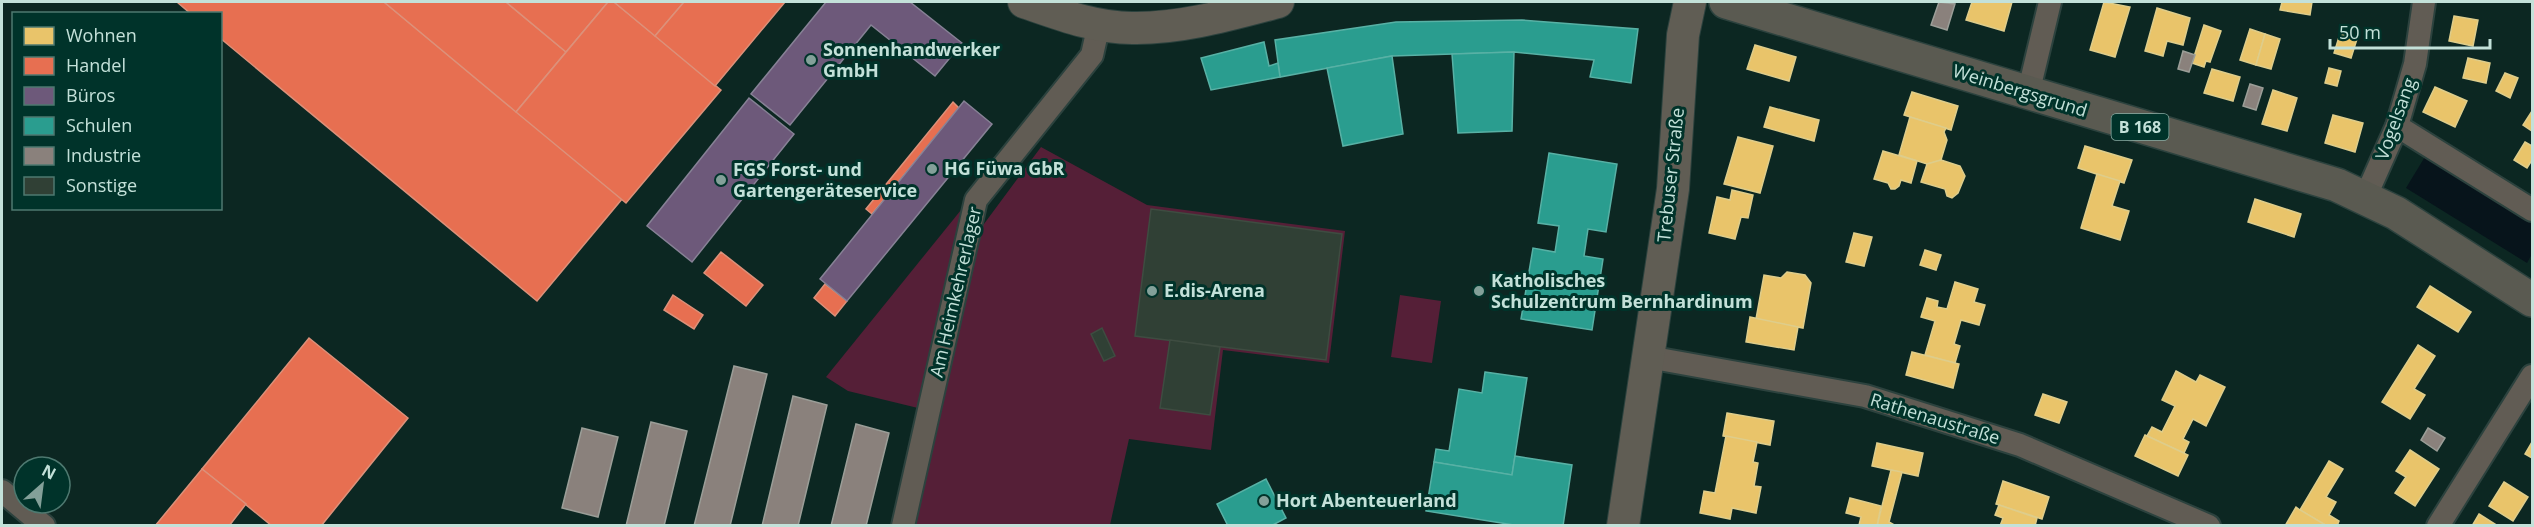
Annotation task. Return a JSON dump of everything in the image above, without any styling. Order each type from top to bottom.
[{"type":"main road","name":"Weinbergsgrund","points":[[1726,2],[2028,94],[2316,178],[2396,213],[2532,300]]},
{"type":"street","points":[[1024,2],[1072,19],[1131,28],[1158,28],[1236,13],[1278,2]]},
{"type":"street","name":"Trebuser Straße","points":[[1623,525],[1672,189],[1683,35],[1690,2]]},
{"type":"street","points":[[2028,94],[2050,2]]},
{"type":"street","name":"Vogelsang","points":[[2365,198],[2397,126],[2415,64],[2424,2]]},
{"type":"street","name":"Am Heimkehrerlager","points":[[903,525],[976,200],[1092,55],[1098,24]]},
{"type":"street","points":[[2397,126],[2532,210]]},
{"type":"street","name":"Rathenaustraße","points":[[1648,357],[1865,396],[2020,445],[2209,525]]},
{"type":"street","points":[[2438,525],[2532,376]]},
{"type":"street","points":[[2,491],[44,525]]},
{"type":"shaded area","name":"E.dis-Arena","points":[[1041,147],[1147,205],[1345,231],[1329,363],[1223,350],[1211,450],[1129,439],[1110,525],[912,526],[981,228]]},
{"type":"shaded area","points":[[2426,155],[2532,220],[2532,254],[2527,263],[2406,188]]},
{"type":"shaded area","points":[[961,210],[918,408],[848,391],[826,377]]},
{"type":"shaded area","points":[[1400,295],[1441,301],[1432,363],[1391,357]]},
{"type":"building: Wohnen","points":[[1972,2],[2012,2],[2004,31],[1966,20]]},
{"type":"building: Wohnen","points":[[2104,2],[2130,7],[2115,57],[2090,50]]},
{"type":"building: Wohnen","points":[[2282,2],[2312,2],[2310,15],[2280,10]]},
{"type":"building: Wohnen","points":[[2157,8],[2190,18],[2183,45],[2167,41],[2163,56],[2145,51]]},
{"type":"building: Wohnen","points":[[2454,16],[2478,20],[2473,46],[2449,41]]},
{"type":"building: Wohnen","points":[[2204,25],[2221,31],[2210,62],[2206,61],[2204,67],[2192,63]]},
{"type":"building: Wohnen","points":[[2250,29],[2265,34],[2256,65],[2240,60]]},
{"type":"building: Wohnen","points":[[2265,34],[2280,39],[2271,69],[2256,65]]},
{"type":"building: Wohnen","points":[[2340,34],[2357,39],[2351,58],[2334,53]]},
{"type":"building: Wohnen","points":[[1755,45],[1796,57],[1789,81],[1747,69]]},
{"type":"building: Wohnen","points":[[2468,58],[2490,63],[2486,83],[2463,78]]},
{"type":"building: Wohnen","points":[[2329,68],[2341,71],[2337,86],[2325,83]]},
{"type":"building: Wohnen","points":[[2212,69],[2240,77],[2233,101],[2204,93]]},
{"type":"building: Wohnen","points":[[2505,73],[2518,78],[2510,98],[2496,91]]},
{"type":"building: Wohnen","points":[[2435,87],[2467,101],[2455,127],[2423,112]]},
{"type":"building: Wohnen","points":[[2273,90],[2297,98],[2287,131],[2262,124]]},
{"type":"building: Wohnen","points":[[1912,92],[1958,106],[1951,130],[1904,115]]},
{"type":"building: Wohnen","points":[[1770,107],[1819,120],[1814,141],[1764,127]]},
{"type":"building: Wohnen","points":[[2532,111],[2532,131],[2523,125]]},
{"type":"building: Wohnen","points":[[2333,115],[2363,123],[2355,152],[2325,143]]},
{"type":"building: Wohnen","points":[[1910,117],[1946,128],[1944,132],[1947,140],[1941,160],[1927,164],[1899,155]]},
{"type":"building: Wohnen","points":[[1738,137],[1773,146],[1760,193],[1724,184]]},
{"type":"building: Wohnen","points":[[2525,142],[2532,146],[2532,160],[2527,168],[2514,160]]},
{"type":"building: Wohnen","points":[[2085,146],[2132,160],[2124,183],[2078,168]]},
{"type":"building: Wohnen","points":[[1883,151],[1917,161],[1911,183],[1901,180],[1899,186],[1891,189],[1888,183],[1874,179]]},
{"type":"building: Wohnen","points":[[1941,160],[1960,166],[1965,176],[1958,193],[1952,198],[1947,196],[1945,189],[1921,182],[1927,164]]},
{"type":"building: Wohnen","points":[[2097,174],[2120,181],[2112,206],[2129,211],[2120,240],[2081,228]]},
{"type":"building: Wohnen","points":[[1732,190],[1753,195],[1748,218],[1741,217],[1735,239],[1709,233],[1717,197],[1730,200]]},
{"type":"building: Wohnen","points":[[2255,199],[2301,214],[2294,237],[2248,222]]},
{"type":"building: Wohnen","points":[[1854,233],[1872,237],[1864,266],[1846,262]]},
{"type":"building: Wohnen","points":[[1925,250],[1941,255],[1936,270],[1920,265]]},
{"type":"building: Wohnen","points":[[1787,272],[1805,275],[1811,283],[1803,328],[1756,319],[1764,275],[1781,278]]},
{"type":"building: Wohnen","points":[[1955,282],[1978,289],[1974,302],[1985,305],[1979,325],[1961,320],[1954,344],[1960,346],[1955,363],[1925,355],[1935,321],[1921,317],[1927,298],[1938,301],[1937,307],[1947,309]]},
{"type":"building: Wohnen","points":[[2430,286],[2471,312],[2458,332],[2417,307]]},
{"type":"building: Wohnen","points":[[1750,317],[1798,327],[1794,350],[1746,342]]},
{"type":"building: Wohnen","points":[[2418,345],[2435,356],[2414,389],[2425,395],[2410,419],[2382,402]]},
{"type":"building: Wohnen","points":[[1912,352],[1959,364],[1953,388],[1906,375]]},
{"type":"building: Wohnen","points":[[2176,371],[2196,382],[2200,375],[2225,387],[2206,426],[2193,419],[2183,439],[2189,442],[2184,453],[2147,436],[2152,427],[2162,432],[2175,406],[2162,400]]},
{"type":"building: Wohnen","points":[[2043,394],[2067,402],[2059,423],[2035,415]]},
{"type":"building: Wohnen","points":[[1727,413],[1774,421],[1770,445],[1723,436]]},
{"type":"building: Wohnen","points":[[2145,435],[2188,455],[2178,476],[2135,456]]},
{"type":"building: Wohnen","points":[[1726,436],[1757,442],[1753,462],[1758,463],[1754,486],[1761,487],[1756,513],[1732,508],[1730,519],[1700,513],[1704,491],[1715,493]]},
{"type":"building: Wohnen","points":[[2532,442],[2532,458],[2525,454]]},
{"type":"building: Wohnen","points":[[1877,443],[1923,453],[1918,476],[1872,466]]},
{"type":"building: Wohnen","points":[[2410,450],[2439,469],[2415,506],[2395,493],[2406,477],[2396,471]]},
{"type":"building: Wohnen","points":[[2329,461],[2343,469],[2326,497],[2336,502],[2329,515],[2339,521],[2337,526],[2327,526],[2300,510]]},
{"type":"building: Wohnen","points":[[1891,470],[1902,472],[1889,522],[1896,526],[1877,526]]},
{"type":"building: Wohnen","points":[[2003,481],[2049,497],[2042,519],[1996,504]]},
{"type":"building: Wohnen","points":[[2504,482],[2528,497],[2513,521],[2489,506]]},
{"type":"building: Wohnen","points":[[1850,498],[1881,506],[1877,526],[1859,525],[1861,517],[1846,513]]},
{"type":"building: Wohnen","points":[[1999,505],[2037,518],[2035,526],[2000,526],[2003,518],[1995,515]]},
{"type":"building: Wohnen","points":[[2296,507],[2300,510],[2327,526],[2285,526]]},
{"type":"building: Wohnen","points":[[2479,514],[2498,526],[2472,526]]},
{"type":"building: Handel","points":[[177,2],[384,2],[622,199],[537,301],[222,40],[222,12],[189,12]]},
{"type":"building: Handel","points":[[384,2],[506,2],[566,52],[516,112]]},
{"type":"building: Handel","points":[[506,2],[608,2],[566,52]]},
{"type":"building: Handel","points":[[608,2],[614,2],[721,90],[626,203],[516,112]]},
{"type":"building: Handel","points":[[614,2],[684,2],[655,36]]},
{"type":"building: Handel","points":[[684,2],[785,2],[715,86],[655,36]]},
{"type":"building: Handel","points":[[953,102],[959,108],[872,214],[866,209]]},
{"type":"building: Handel","points":[[721,252],[763,285],[746,306],[704,273]]},
{"type":"building: Handel","points":[[825,284],[847,301],[835,316],[814,298]]},
{"type":"building: Handel","points":[[673,295],[703,315],[694,329],[664,310]]},
{"type":"building: Handel","points":[[309,338],[408,418],[321,526],[272,526],[202,469]]},
{"type":"building: Handel","points":[[202,469],[246,504],[229,526],[155,526]]},
{"type":"building: Büros","name":"Sonnenhandwerker GmbH","points":[[826,2],[910,2],[962,43],[935,76],[871,25],[790,125],[751,94]]},
{"type":"building: Büros","name":"FGS Forst- und Gartengeräteservice","points":[[749,98],[794,134],[692,262],[647,226]]},
{"type":"building: Büros","name":"HG Füwa GbR","points":[[964,101],[992,124],[847,301],[820,279]]},
{"type":"building: Schulen","points":[[1522,20],[1638,29],[1631,83],[1590,77],[1594,60],[1514,52],[1392,56],[1280,77],[1275,40],[1396,22]]},
{"type":"building: Schulen","points":[[1264,42],[1269,66],[1278,63],[1280,77],[1211,90],[1201,58]]},
{"type":"building: Schulen","points":[[1514,52],[1512,131],[1458,133],[1452,54]]},
{"type":"building: Schulen","points":[[1392,56],[1403,134],[1343,146],[1327,68]]},
{"type":"building: Schulen","points":[[1549,153],[1617,164],[1606,232],[1588,229],[1584,256],[1603,259],[1592,330],[1521,319],[1533,248],[1555,252],[1559,226],[1538,223]]},
{"type":"building: Schulen","points":[[1485,372],[1527,378],[1512,475],[1434,462],[1436,449],[1449,451],[1459,389],[1482,393]]},
{"type":"building: Schulen","points":[[1515,456],[1572,465],[1563,526],[1520,526],[1426,511],[1434,462],[1512,475]]},
{"type":"building: Schulen","points":[[1266,479],[1286,518],[1271,526],[1228,526],[1217,504]]},
{"type":"building: Industrie","points":[[1939,2],[1955,4],[1947,30],[1931,25]]},
{"type":"building: Industrie","points":[[2183,51],[2195,55],[2189,72],[2178,69]]},
{"type":"building: Industrie","points":[[2250,84],[2263,88],[2256,110],[2243,106]]},
{"type":"building: Industrie","points":[[734,366],[767,374],[730,526],[694,526]]},
{"type":"building: Industrie","points":[[793,396],[827,405],[798,526],[762,526]]},
{"type":"building: Industrie","points":[[651,422],[687,431],[664,526],[626,526]]},
{"type":"building: Industrie","points":[[856,424],[889,433],[866,526],[831,526]]},
{"type":"building: Industrie","points":[[582,428],[618,437],[598,517],[562,508]]},
{"type":"building: Industrie","points":[[2428,428],[2445,438],[2437,451],[2421,440]]},
{"type":"building: Sonstige","points":[[1151,209],[1342,234],[1326,360],[1135,336]]},
{"type":"building: Sonstige","points":[[1102,328],[1115,356],[1104,361],[1091,334]]},
{"type":"building: Sonstige","points":[[1170,340],[1220,347],[1210,415],[1160,408]]},
{"type":"place","name":"Sonnenhandwerker GmbH","points":[[811,60]]},
{"type":"place","name":"HG Füwa GbR","points":[[932,169]]},
{"type":"place","name":"FGS Forst- und Gartengeräteservice","points":[[721,180]]},
{"type":"place","name":"E.dis-Arena","points":[[1152,291]]},
{"type":"place","name":"Katholisches Schulzentrum Bernhardinum","points":[[1479,291]]},
{"type":"place","name":"Hort Abenteuerland","points":[[1264,501]]}]
